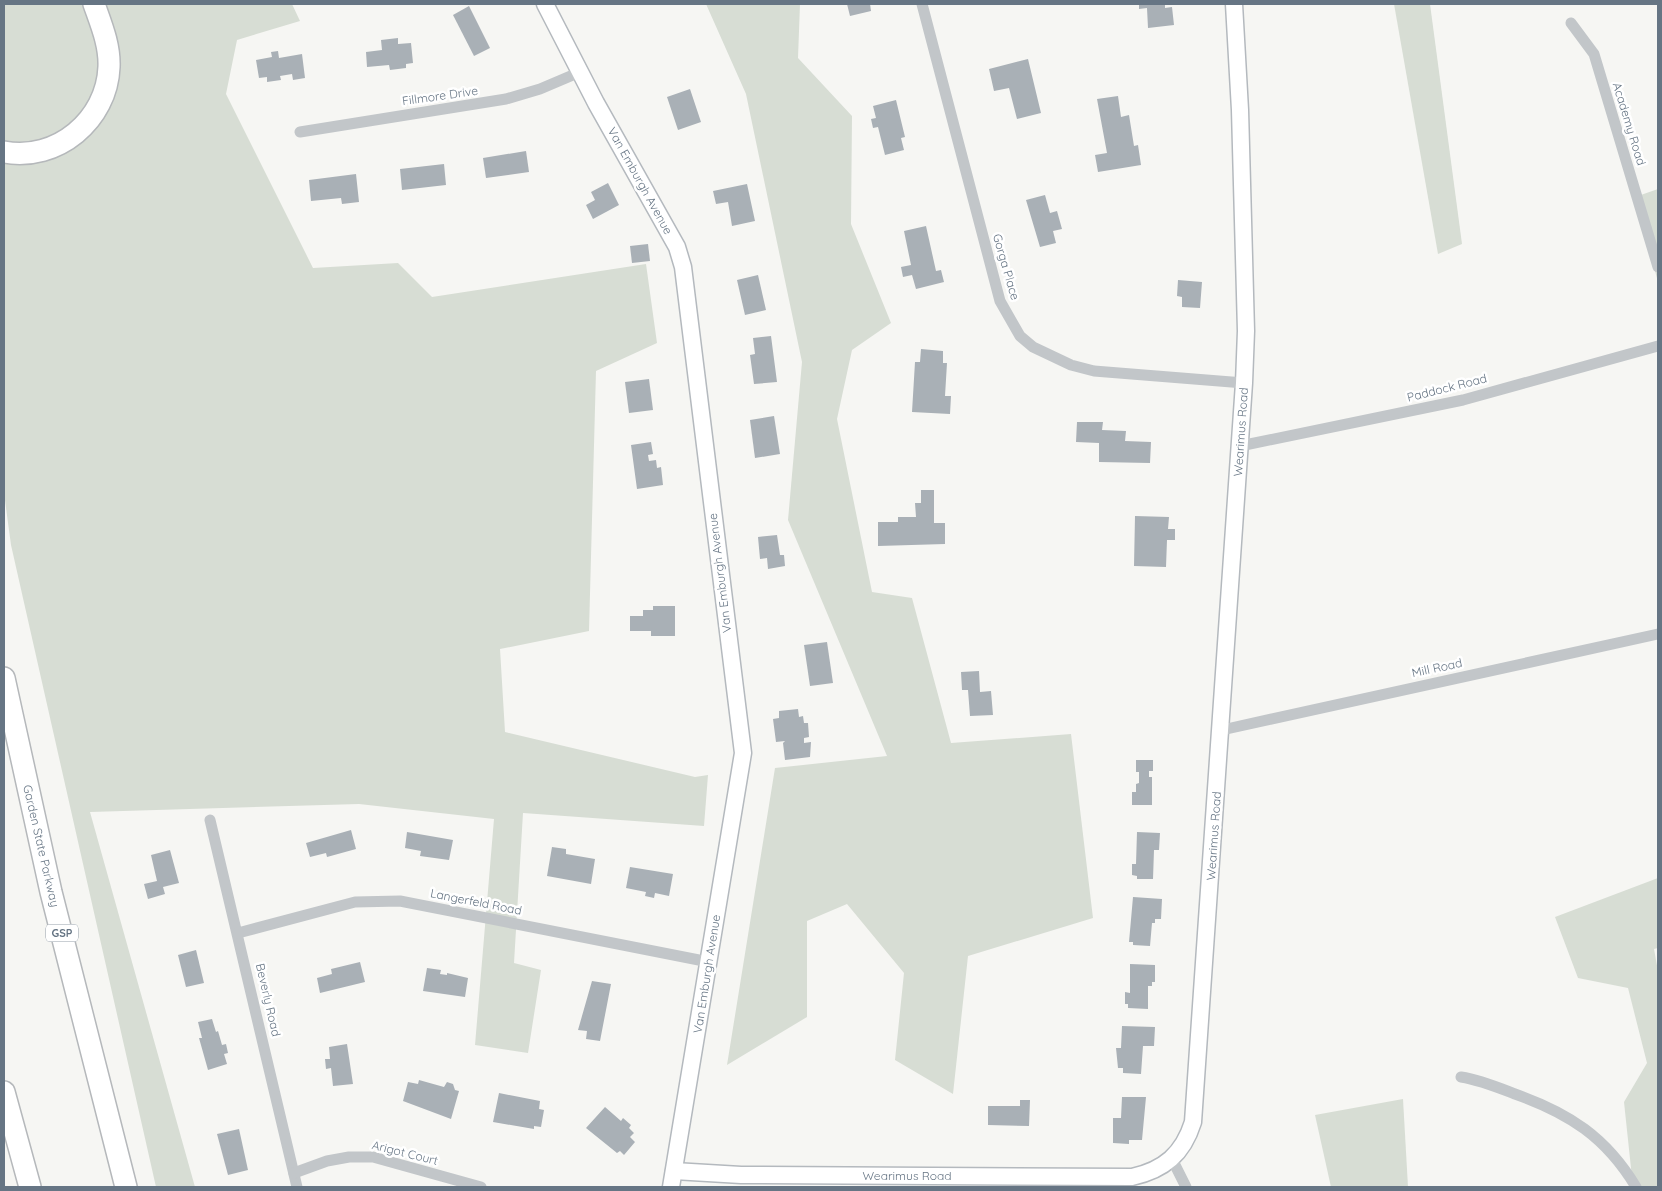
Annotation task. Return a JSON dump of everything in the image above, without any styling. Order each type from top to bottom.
[{"type":"highway","points":[[4,152],[24,154],[51,148],[74,135],[98,108],[106,88],[109,65],[106,42],[94,4]]},
{"type":"highway","name":"Garden State Parkway","points":[[4,678],[51,892],[126,1187]]},
{"type":"highway","points":[[4,1092],[30,1187]]},
{"type":"street","name":"Van Emburgh Avenue","points":[[545,4],[580,72],[677,247],[683,266],[743,753],[672,1179]]},
{"type":"street","name":"Gorga Place","points":[[922,4],[1000,301],[1020,336],[1033,347],[1054,359],[1094,371],[1244,383]]},
{"type":"street","name":"Wearimus Road","points":[[672,1179],[741,1175],[1132,1177],[1147,1174],[1172,1159],[1188,1137],[1193,1122],[1222,730],[1244,383],[1246,331],[1242,158],[1234,4]]},
{"type":"street","name":"Academy Road","points":[[1571,23],[1594,54],[1658,267]]},
{"type":"street","name":"Fillmore Drive","points":[[300,132],[506,99],[540,90],[580,72]]},
{"type":"street","name":"Paddock Road","points":[[1240,446],[1463,400],[1658,346]]},
{"type":"street","name":"Mill Road","points":[[1222,730],[1658,634]]},
{"type":"street","name":"Beverly Road","points":[[210,820],[297,1187]]},
{"type":"street","name":"Langerfeld Road","points":[[238,933],[355,902],[400,901],[709,962]]},
{"type":"street","points":[[1461,1077],[1482,1081],[1543,1103],[1568,1116],[1590,1132],[1610,1151],[1636,1187]]},
{"type":"street","name":"Arigot Court","points":[[294,1173],[327,1161],[349,1157],[373,1157],[481,1187]]},
{"type":"street","points":[[1172,1159],[1186,1187]]},
{"type":"shaded area","points":[[4,4],[292,4],[300,21],[237,40],[226,94],[313,268],[398,263],[432,297],[646,264],[657,343],[596,371],[589,631],[500,649],[505,732],[695,777],[708,775],[704,826],[523,813],[514,963],[541,970],[528,1053],[475,1045],[494,819],[359,804],[90,812],[195,1187],[156,1187],[11,545],[4,493]]},
{"type":"shaded area","points":[[706,4],[800,4],[798,58],[852,116],[851,224],[891,323],[852,350],[837,419],[872,592],[912,598],[951,743],[1071,734],[1093,918],[968,956],[953,1094],[895,1060],[904,973],[847,904],[807,921],[807,1017],[727,1065],[775,768],[887,756],[788,520],[802,362],[746,94]]},
{"type":"shaded area","points":[[1394,4],[1430,4],[1462,244],[1438,254]]},
{"type":"shaded area","points":[[1658,189],[1658,282],[1635,197]]},
{"type":"shaded area","points":[[1658,878],[1658,948],[1654,949],[1658,971],[1658,1187],[1633,1187],[1624,1102],[1647,1063],[1628,988],[1578,978],[1555,917]]},
{"type":"shaded area","points":[[1403,1099],[1408,1187],[1331,1187],[1315,1115]]},
{"type":"building","points":[[847,4],[870,4],[871,11],[850,16]]},
{"type":"building","points":[[1139,4],[1165,4],[1165,8],[1172,7],[1174,25],[1148,28],[1147,8],[1139,9]]},
{"type":"building","points":[[469,6],[490,48],[474,56],[453,15]]},
{"type":"building","points":[[398,38],[398,44],[411,43],[413,63],[406,64],[406,68],[390,70],[389,65],[367,67],[366,52],[382,50],[381,40]]},
{"type":"building","points":[[278,51],[279,58],[302,54],[305,78],[293,80],[292,74],[280,76],[281,80],[267,82],[267,77],[259,78],[256,60],[272,57],[271,52]]},
{"type":"building","points":[[1028,59],[1041,113],[1017,119],[1009,88],[994,91],[989,69]]},
{"type":"building","points":[[690,89],[701,122],[678,130],[667,97]]},
{"type":"building","points":[[1118,96],[1121,117],[1129,115],[1134,146],[1138,145],[1141,165],[1098,172],[1095,155],[1107,153],[1097,99]]},
{"type":"building","points":[[896,100],[905,137],[901,138],[904,150],[885,155],[878,127],[873,128],[871,119],[876,118],[873,106]]},
{"type":"building","points":[[526,151],[529,172],[486,178],[483,158]]},
{"type":"building","points":[[444,164],[446,185],[402,190],[400,169]]},
{"type":"building","points":[[356,174],[359,202],[342,204],[341,198],[311,201],[309,180]]},
{"type":"building","points":[[608,183],[619,205],[593,219],[586,205],[595,200],[591,192]]},
{"type":"building","points":[[747,184],[755,221],[732,226],[728,202],[716,204],[713,191]]},
{"type":"building","points":[[1045,195],[1050,213],[1057,211],[1062,229],[1053,231],[1056,243],[1040,247],[1026,200]]},
{"type":"building","points":[[926,226],[936,271],[941,270],[944,282],[916,289],[912,275],[903,277],[901,267],[911,265],[904,231]]},
{"type":"building","points":[[648,244],[650,261],[632,263],[630,246]]},
{"type":"building","points":[[758,275],[766,310],[745,315],[737,280]]},
{"type":"building","points":[[1178,280],[1202,282],[1200,308],[1182,307],[1182,297],[1177,296]]},
{"type":"building","points":[[771,336],[777,382],[754,384],[750,355],[755,354],[753,338]]},
{"type":"building","points":[[921,349],[943,351],[943,363],[947,363],[945,396],[951,396],[950,414],[912,412],[915,362],[920,362]]},
{"type":"building","points":[[649,379],[653,410],[629,413],[625,382]]},
{"type":"building","points":[[774,416],[780,454],[755,458],[750,420]]},
{"type":"building","points":[[1077,422],[1103,422],[1102,430],[1126,431],[1125,441],[1151,442],[1150,463],[1099,462],[1099,443],[1076,442]]},
{"type":"building","points":[[651,442],[653,454],[648,455],[649,461],[656,460],[657,468],[661,467],[663,485],[637,489],[631,445]]},
{"type":"building","points":[[921,490],[934,490],[934,523],[945,523],[945,544],[878,546],[878,522],[898,522],[898,517],[916,517],[915,503],[921,503]]},
{"type":"building","points":[[1135,516],[1169,517],[1168,529],[1175,529],[1175,540],[1167,540],[1166,567],[1134,566]]},
{"type":"building","points":[[777,535],[780,555],[784,555],[785,566],[768,569],[767,558],[760,559],[758,537]]},
{"type":"building","points":[[653,606],[675,606],[675,636],[651,636],[651,631],[630,631],[630,616],[643,616],[643,610],[653,610]]},
{"type":"building","points":[[827,642],[833,683],[810,686],[804,645]]},
{"type":"building","points":[[979,671],[980,692],[991,691],[993,715],[970,716],[968,690],[962,690],[961,672]]},
{"type":"building","points":[[798,709],[799,717],[803,716],[804,723],[808,723],[809,737],[804,738],[804,743],[811,742],[810,757],[785,760],[783,743],[785,741],[776,742],[773,719],[779,718],[779,711]]},
{"type":"building","points":[[1136,760],[1153,760],[1153,771],[1149,771],[1149,777],[1152,777],[1152,805],[1132,805],[1132,792],[1136,792],[1136,784],[1139,783],[1139,772],[1136,772]]},
{"type":"building","points":[[351,830],[356,849],[327,857],[326,853],[310,857],[306,843]]},
{"type":"building","points":[[407,832],[453,840],[449,860],[420,856],[421,851],[405,848]]},
{"type":"building","points":[[1137,832],[1160,833],[1159,850],[1154,850],[1153,879],[1137,879],[1137,876],[1132,875],[1132,864],[1136,864]]},
{"type":"building","points":[[552,847],[566,849],[566,854],[595,859],[591,884],[547,876]]},
{"type":"building","points":[[170,850],[179,883],[163,887],[165,894],[148,899],[144,884],[157,881],[151,855]]},
{"type":"building","points":[[630,867],[673,874],[669,896],[655,893],[654,898],[645,896],[646,892],[626,888]]},
{"type":"building","points":[[1133,897],[1162,899],[1161,919],[1155,919],[1155,923],[1152,923],[1150,946],[1133,945],[1133,942],[1129,942]]},
{"type":"building","points":[[196,950],[204,983],[186,987],[178,955]]},
{"type":"building","points":[[360,962],[365,982],[320,993],[317,978],[332,974],[331,969]]},
{"type":"building","points":[[1130,964],[1155,965],[1155,982],[1152,982],[1152,986],[1148,986],[1148,1009],[1128,1008],[1128,1004],[1125,1004],[1125,992],[1130,993]]},
{"type":"building","points":[[427,968],[441,970],[440,974],[447,975],[447,973],[468,978],[465,997],[423,991]]},
{"type":"building","points":[[592,981],[611,984],[600,1041],[586,1039],[587,1031],[578,1030]]},
{"type":"building","points":[[212,1019],[222,1045],[226,1044],[228,1053],[224,1054],[227,1064],[208,1070],[199,1038],[202,1038],[198,1022]]},
{"type":"building","points":[[1122,1026],[1155,1027],[1154,1046],[1143,1046],[1141,1074],[1123,1073],[1123,1068],[1118,1068],[1116,1048],[1121,1048]]},
{"type":"building","points":[[347,1044],[353,1084],[333,1086],[331,1068],[326,1069],[325,1059],[330,1059],[329,1047]]},
{"type":"building","points":[[419,1080],[444,1087],[447,1082],[453,1084],[455,1090],[459,1091],[451,1119],[403,1101],[408,1082],[418,1084]]},
{"type":"building","points":[[499,1093],[540,1101],[539,1109],[544,1110],[541,1127],[534,1126],[534,1129],[493,1122]]},
{"type":"building","points":[[1122,1097],[1146,1097],[1142,1140],[1129,1140],[1129,1144],[1113,1143],[1113,1118],[1121,1118]]},
{"type":"building","points":[[1020,1100],[1030,1100],[1029,1126],[988,1125],[988,1106],[1020,1106]]},
{"type":"building","points":[[605,1107],[621,1121],[623,1118],[631,1125],[629,1128],[634,1133],[630,1137],[635,1142],[624,1155],[620,1151],[617,1153],[586,1128]]},
{"type":"building","points":[[239,1129],[248,1170],[228,1175],[217,1134]]}]
